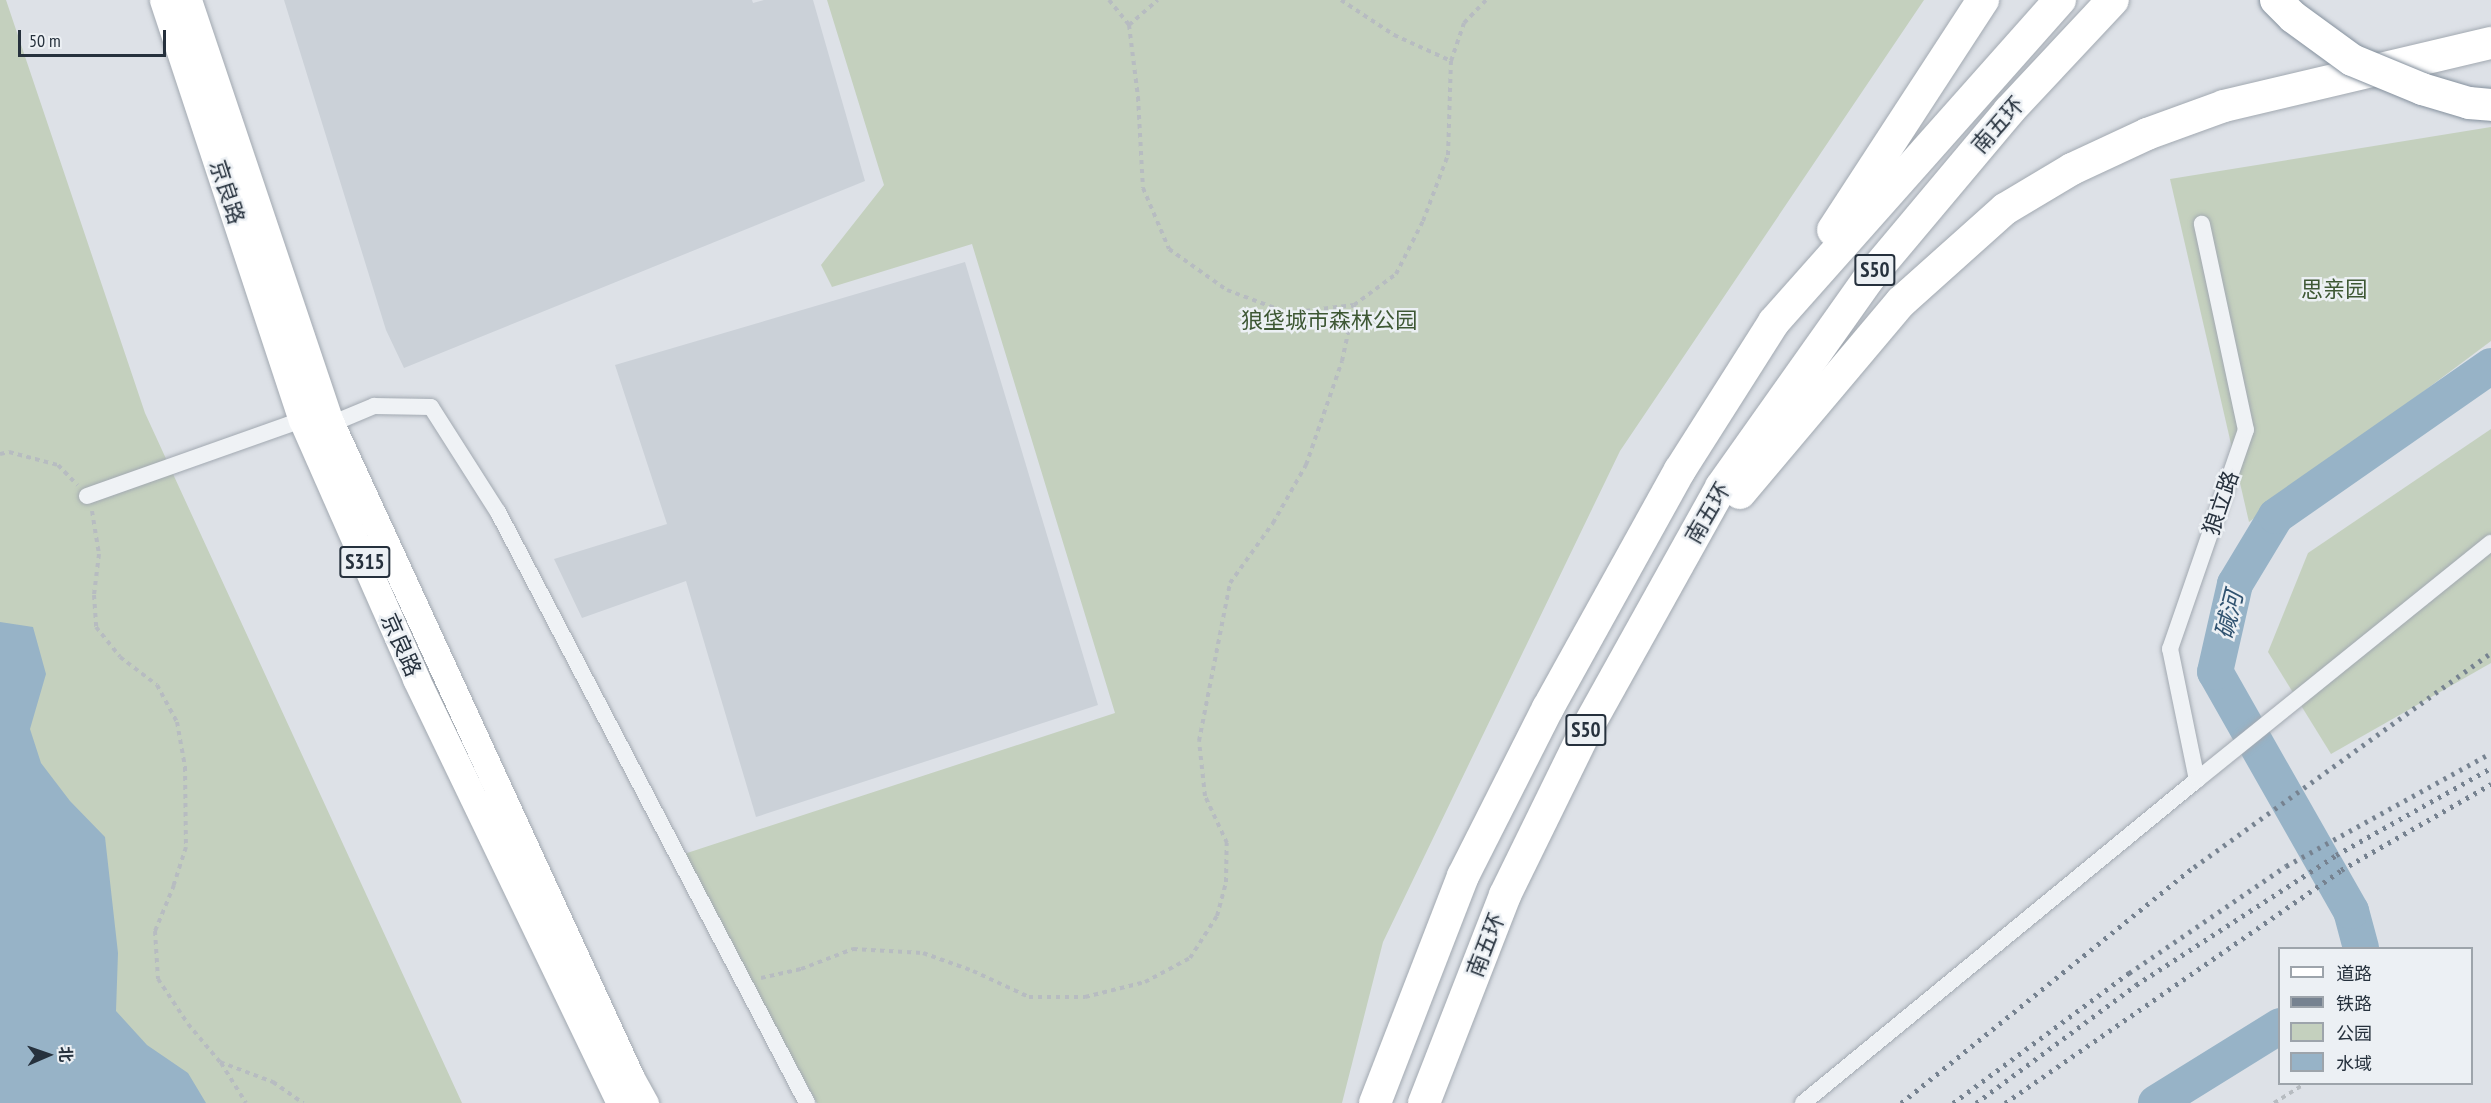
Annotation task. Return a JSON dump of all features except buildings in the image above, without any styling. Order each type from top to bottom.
[{"type":"highway","points":[[1774,322],[1983,0]]},
{"type":"highway","name":"南五环","points":[[1375,1103],[1463,876],[1548,708],[1674,480],[1774,322],[2060,0]]},
{"type":"highway","name":"南五环","points":[[1424,1103],[1505,896],[1586,730],[1721,487],[1869,278],[2009,111],[2114,0]]},
{"type":"highway","points":[[2276,0],[2292,17],[2352,60],[2469,104],[2491,105]]},
{"type":"highway","points":[[1676,569],[1901,302],[2006,209],[2083,164],[2147,134],[2224,106],[2491,43]]},
{"type":"main road","name":"京良路","points":[[163,0],[302,420],[416,679],[620,1103]]},
{"type":"main road","name":"京良路","points":[[188,0],[331,424],[631,1078],[645,1103]]},
{"type":"street","name":"狼立路","points":[[2197,779],[2169,649],[2246,430],[2202,224]]},
{"type":"street","points":[[87,496],[302,420],[331,424],[374,406],[431,407],[498,512],[807,1103]]},
{"type":"street","points":[[1803,1103],[2197,779],[2491,543]]},
{"type":"path","points":[[1109,0],[1129,25],[1138,97],[1143,188],[1168,249],[1227,290],[1288,313],[1354,305],[1396,274],[1423,221],[1448,155],[1451,61],[1464,23],[1486,0]]},
{"type":"path","points":[[1129,25],[1158,0]]},
{"type":"path","points":[[1341,0],[1394,35],[1451,61]]},
{"type":"path","points":[[744,981],[801,969],[853,949],[923,953],[973,971],[1029,996],[1085,997],[1145,982],[1190,958],[1217,916],[1226,882],[1227,843],[1205,796],[1199,741],[1230,583],[1273,523],[1306,465],[1342,361],[1354,305]]},
{"type":"path","points":[[0,454],[9,452],[58,465],[87,496],[94,518],[99,554],[94,595],[96,627],[120,657],[157,685],[177,722],[185,767],[186,847],[174,885],[155,931],[158,979],[188,1024],[220,1062],[246,1103]]},
{"type":"path","points":[[220,1062],[273,1082],[303,1103]]},
{"type":"path","points":[[2274,1103],[2302,1085]]},
{"type":"shaded area","points":[[284,0],[752,0],[753,3],[764,0],[813,0],[865,181],[404,368],[386,330]]},
{"type":"shaded area","points":[[965,262],[1098,705],[756,817],[686,581],[582,618],[554,559],[667,524],[615,365]]},
{"type":"green space","points":[[0,0],[6,0],[145,413],[462,1103],[0,1103]]},
{"type":"green space","name":"狼垡城市森林公园","points":[[827,0],[1924,0],[1620,451],[1383,942],[1342,1103],[817,1103],[681,855],[1115,713],[972,244],[832,287],[821,265],[884,185]]},
{"type":"green space","name":"思亲园","points":[[2491,127],[2491,341],[2249,522],[2170,179]]},
{"type":"green space","points":[[2491,429],[2491,663],[2331,754],[2268,652],[2308,553]]},
{"type":"water","points":[[0,622],[33,627],[46,674],[30,729],[41,763],[70,801],[105,837],[118,953],[116,1011],[147,1045],[188,1073],[206,1103],[0,1103]]},
{"type":"waterway","name":"碱河","points":[[2361,947],[2351,911],[2215,672],[2235,584],[2276,516],[2491,366]]},
{"type":"waterway","name":"碱河","points":[[2156,1103],[2278,1027]]},
{"type":"railway","points":[[1901,1103],[2194,867],[2491,653]]},
{"type":"railway","points":[[1953,1103],[2129,973],[2286,866],[2491,753]]},
{"type":"railway","points":[[1976,1103],[2136,985],[2336,855],[2491,768]]},
{"type":"railway","points":[[2005,1103],[2341,870],[2491,784]]}]
